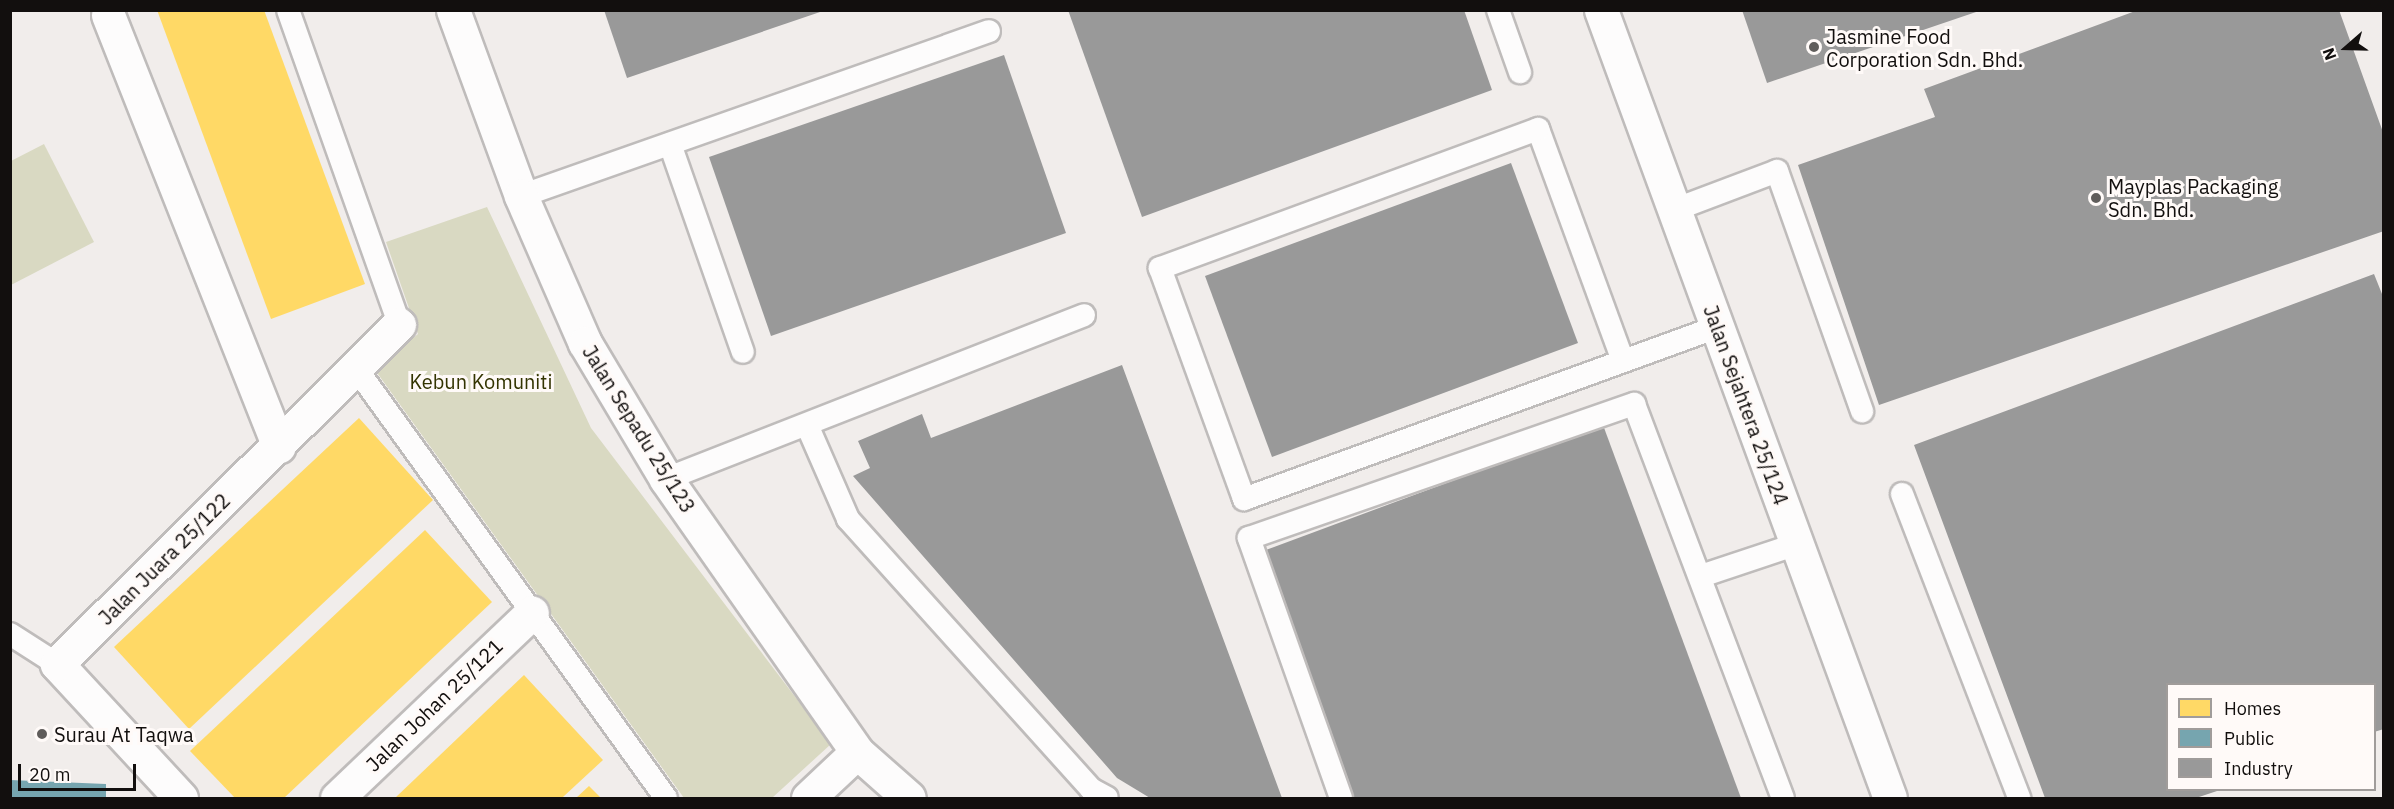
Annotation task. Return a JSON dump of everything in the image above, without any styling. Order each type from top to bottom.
[{"type":"street","name":"Jalan Sepadu 25/123","points":[[453,10],[521,196],[585,342],[666,479],[857,752],[909,798]]},
{"type":"street","name":"Jalan Sejahtera 25/124","points":[[1601,10],[1890,798]]},
{"type":"street","points":[[108,15],[279,446]]},
{"type":"street","name":"Jalan Juara 25/122","points":[[57,664],[279,446],[399,324]]},
{"type":"street","name":"Jalan Johan 25/121","points":[[337,798],[532,612]]},
{"type":"street","points":[[57,664],[181,798]]},
{"type":"street","points":[[808,798],[857,752]]},
{"type":"lane","points":[[288,10],[399,324]]},
{"type":"lane","points":[[1498,10],[1520,72]]},
{"type":"lane","points":[[521,196],[989,32]]},
{"type":"lane","points":[[1623,361],[1538,129],[1160,268],[1244,500],[1717,327]]},
{"type":"lane","points":[[670,144],[743,352]]},
{"type":"lane","points":[[1674,210],[1777,171],[1862,411]]},
{"type":"lane","points":[[666,479],[1084,315]]},
{"type":"lane","points":[[355,367],[666,798]]},
{"type":"lane","points":[[1341,798],[1249,538],[1634,404],[1701,576],[1783,798]]},
{"type":"lane","points":[[807,424],[848,519],[1091,789],[1107,798]]},
{"type":"lane","points":[[1902,494],[2019,798]]},
{"type":"lane","points":[[1701,576],[1797,544]]},
{"type":"lane","points":[[10,634],[57,664]]},
{"type":"green space","points":[[44,144],[94,242],[11,285],[11,161]]},
{"type":"green space","name":"Kebun Komuniti","points":[[487,207],[591,428],[831,744],[772,798],[684,798],[375,370],[418,334],[386,242]]},
{"type":"building: Homes","points":[[157,10],[264,10],[365,284],[271,319]]},
{"type":"building: Homes","points":[[359,418],[433,500],[189,729],[114,647]]},
{"type":"building: Homes","points":[[425,530],[492,602],[284,798],[235,798],[190,751]]},
{"type":"building: Homes","points":[[524,675],[603,760],[563,797],[395,798]]},
{"type":"building: Homes","points":[[589,786],[601,798],[576,798]]},
{"type":"building: Public","points":[[10,780],[106,784],[106,798],[10,798]]},
{"type":"building: Industry","points":[[604,10],[823,10],[823,11],[627,78]]},
{"type":"building: Industry","points":[[1068,10],[1464,10],[1492,90],[1142,217]]},
{"type":"building: Industry","name":"Jasmine Food Corporation Sdn. Bhd.","points":[[1742,10],[1979,10],[1979,11],[1767,83]]},
{"type":"building: Industry","name":"Mayplas Packaging Sdn. Bhd.","points":[[2138,10],[2339,10],[2384,135],[2384,231],[1879,405],[1798,165],[1935,117],[1924,89]]},
{"type":"building: Industry","points":[[1004,55],[1066,233],[771,336],[709,157]]},
{"type":"building: Industry","points":[[1511,163],[1578,343],[1272,457],[1205,276]]},
{"type":"building: Industry","points":[[2374,274],[2384,299],[2384,729],[2376,731],[2376,683],[2166,683],[2166,791],[2217,791],[2196,798],[2045,798],[1914,445]]},
{"type":"building: Industry","points":[[1122,365],[1282,798],[1150,798],[1117,778],[853,476],[870,468],[858,441],[922,414],[931,438]]},
{"type":"building: Industry","points":[[1603,425],[1741,798],[1354,798],[1263,551]]},
{"type":"place","name":"Jasmine Food Corporation Sdn. Bhd.","points":[[1814,47]]},
{"type":"place","name":"Mayplas Packaging Sdn. Bhd.","points":[[2096,198]]},
{"type":"place","name":"Surau At Taqwa","points":[[42,734]]}]
